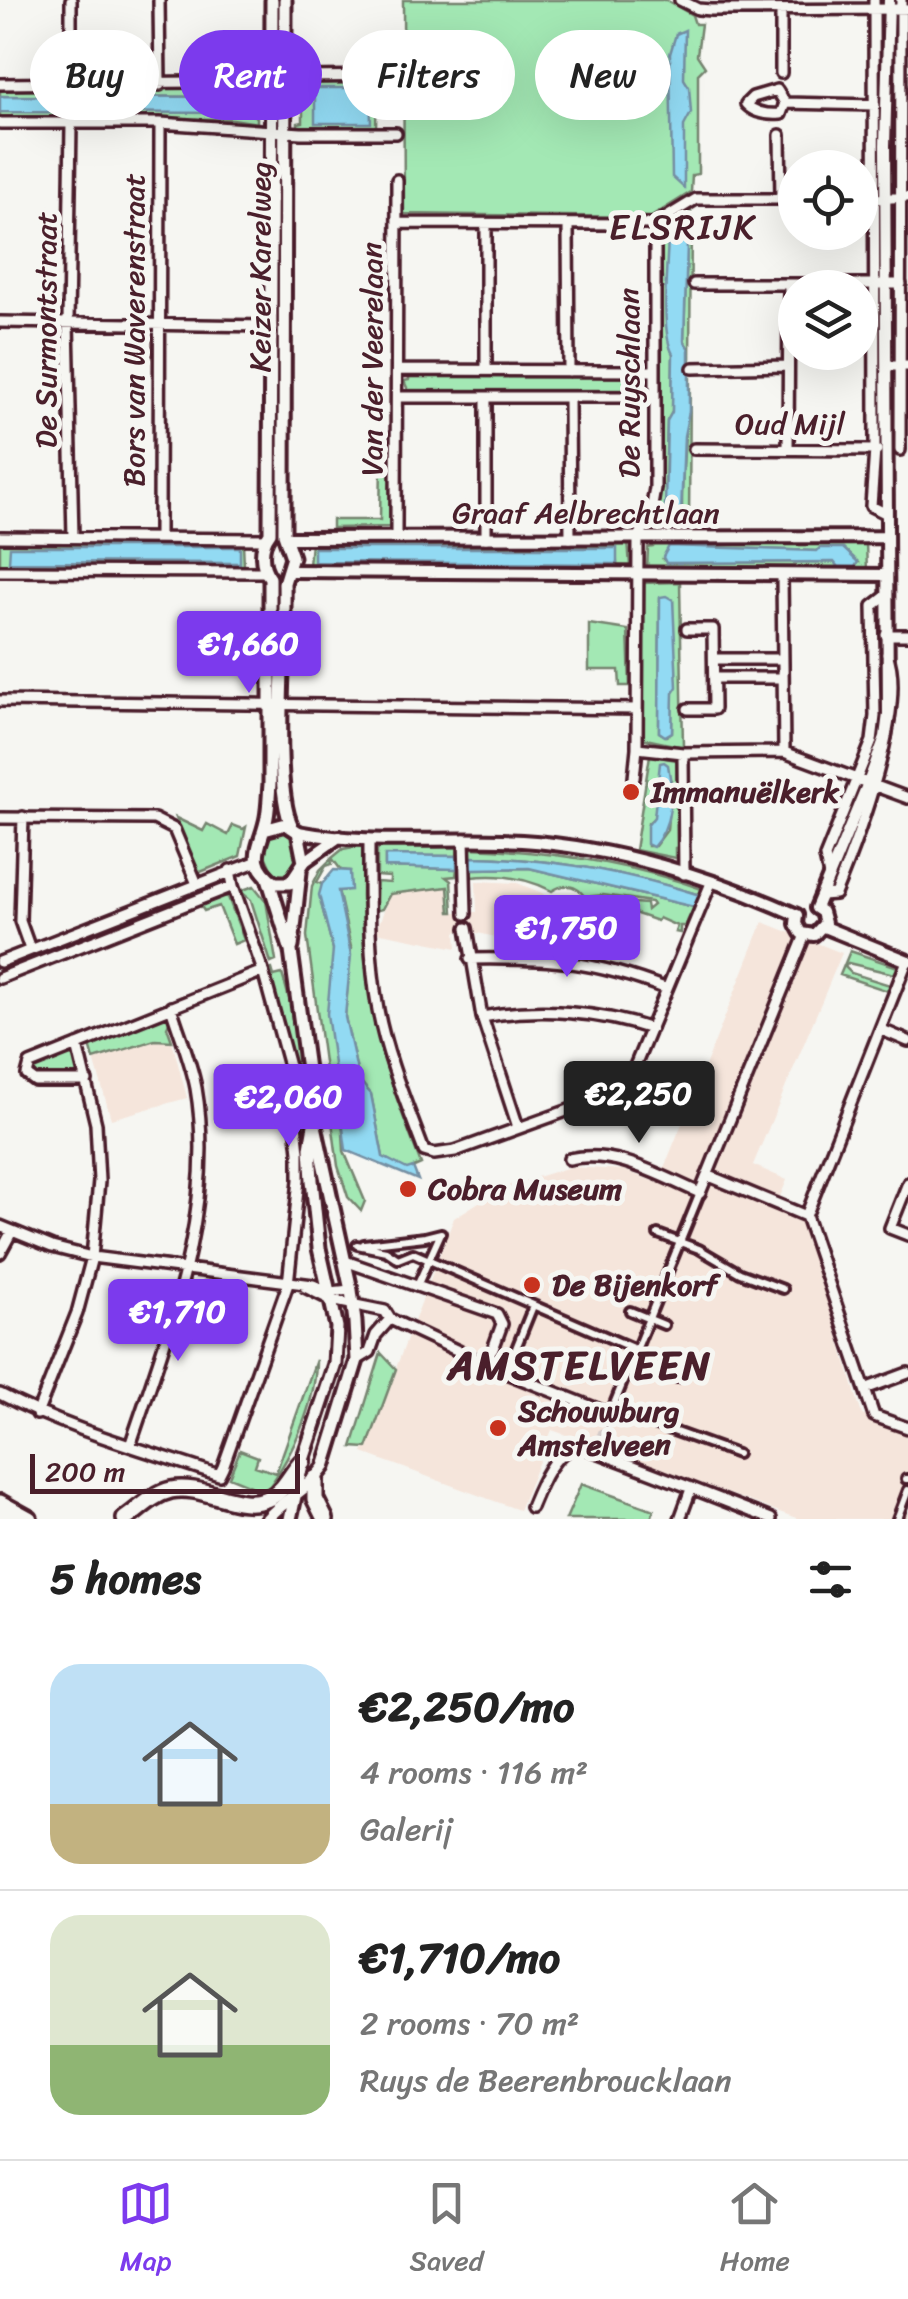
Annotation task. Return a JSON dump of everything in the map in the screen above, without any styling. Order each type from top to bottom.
[{"type":"highway","points":[[125,1519],[156,1496],[172,1490],[202,1490],[242,1502],[256,1502],[276,1495],[302,1462]]},
{"type":"highway","points":[[315,1479],[315,1499],[326,1519]]},
{"type":"highway","points":[[242,1502],[250,1519]]},
{"type":"highway","points":[[0,1503],[29,1519]]},
{"type":"main road","name":"Keizer Karelweg","points":[[272,0],[274,30]]},
{"type":"main road","name":"Keizer Karelweg","points":[[282,30],[285,0]]},
{"type":"main road","name":"Keizer Karelweg","points":[[272,120],[270,326],[277,536]]},
{"type":"main road","name":"Keizer Karelweg","points":[[277,536],[283,120]]},
{"type":"main road","points":[[266,1519],[315,1479],[331,1450],[357,1360],[352,1290],[314,1121],[291,951],[268,878],[258,862],[258,842],[264,830],[270,784],[276,704],[287,575],[292,556],[277,536],[262,559],[268,575],[276,704],[285,808],[295,830],[302,867],[291,951]]},
{"type":"main road","points":[[268,575],[275,581],[287,575]]},
{"type":"main road","points":[[264,830],[277,824],[295,830]]},
{"type":"main road","points":[[268,878],[283,885],[302,867]]},
{"type":"main road","points":[[290,1519],[299,1491],[302,1462],[336,1364],[337,1328],[319,1248],[312,1180],[310,1148],[314,1121]]},
{"type":"street","points":[[71,0],[71,30]]},
{"type":"street","points":[[159,0],[160,84],[179,84]]},
{"type":"street","points":[[680,0],[698,9],[711,5],[780,11],[793,5],[898,6]]},
{"type":"street","points":[[816,908],[868,783],[885,737],[888,714],[874,5]]},
{"type":"street","points":[[898,6],[905,198],[899,366],[904,450]]},
{"type":"street","points":[[880,199],[898,6]]},
{"type":"street","points":[[780,11],[781,72]]},
{"type":"street","points":[[0,84],[30,84]]},
{"type":"street","points":[[784,103],[875,104]]},
{"type":"street","points":[[0,123],[160,124],[396,134]]},
{"type":"street","name":"De Surmontstraat","points":[[72,124],[68,323],[73,536]]},
{"type":"street","name":"Bors van Waverenstraat","points":[[159,537],[160,124]]},
{"type":"street","points":[[780,135],[780,150]]},
{"type":"street","name":"Van der Veerelaan","points":[[396,180],[396,537]]},
{"type":"street","points":[[880,199],[905,198]]},
{"type":"street","points":[[397,223],[655,224],[696,199],[778,199]]},
{"type":"street","points":[[486,224],[486,370]]},
{"type":"street","points":[[568,224],[569,370]]},
{"type":"street","name":"De Ruyschlaan","points":[[634,778],[638,538],[650,518],[654,488],[655,224]]},
{"type":"street","points":[[694,284],[778,284]]},
{"type":"street","points":[[880,284],[901,284]]},
{"type":"street","points":[[880,284],[899,366],[881,450]]},
{"type":"street","points":[[0,322],[270,326]]},
{"type":"street","points":[[693,368],[778,366]]},
{"type":"street","points":[[398,370],[654,371]]},
{"type":"street","points":[[788,370],[788,450]]},
{"type":"street","points":[[398,397],[654,397]]},
{"type":"street","points":[[486,397],[486,538]]},
{"type":"street","points":[[569,397],[570,538]]},
{"type":"street","name":"Oud Mijl","points":[[694,449],[904,450]]},
{"type":"street","name":"Graaf Aelbrechtlaan","points":[[0,536],[885,537]]},
{"type":"street","points":[[0,571],[268,575]]},
{"type":"street","points":[[782,574],[784,752]]},
{"type":"street","name":"Graaf Aelbrechtlaan","points":[[287,575],[886,575]]},
{"type":"street","points":[[822,896],[836,894],[868,783],[874,730],[873,606],[886,596]]},
{"type":"street","points":[[687,628],[713,628],[714,659],[714,709],[688,709]]},
{"type":"street","points":[[886,635],[908,635]]},
{"type":"street","points":[[714,659],[783,659]]},
{"type":"street","points":[[714,678],[783,678]]},
{"type":"street","points":[[0,700],[637,709]]},
{"type":"street","points":[[637,748],[684,753],[784,752],[908,798]]},
{"type":"street","points":[[684,753],[684,874]]},
{"type":"street","points":[[0,818],[154,818],[174,828],[197,884]]},
{"type":"street","points":[[23,818],[20,921],[30,950]]},
{"type":"street","points":[[295,830],[369,839],[526,841],[612,855],[684,874],[797,915]]},
{"type":"street","points":[[302,867],[339,837]]},
{"type":"street","points":[[369,839],[370,942],[378,1012],[396,1076],[424,1151],[434,1154],[456,1151],[619,1092],[628,1082],[710,884]]},
{"type":"street","points":[[464,839],[466,914]]},
{"type":"street","points":[[0,962],[258,862]]},
{"type":"street","points":[[0,1394],[37,1414],[219,1474],[288,1284],[300,1152],[290,1070],[230,870]]},
{"type":"street","points":[[0,978],[233,886]]},
{"type":"street","points":[[805,908],[816,908],[824,916],[824,927],[814,936],[805,935],[796,924],[797,915],[805,908]]},
{"type":"street","points":[[824,927],[906,964],[806,1216],[874,1416],[908,1428]]},
{"type":"street","points":[[467,928],[482,1016],[518,1128]]},
{"type":"street","points":[[610,1414],[805,935]]},
{"type":"street","points":[[44,944],[49,958]]},
{"type":"street","points":[[470,959],[579,962],[668,989]]},
{"type":"street","points":[[88,1081],[35,1081],[26,1075],[30,1064],[263,971]]},
{"type":"street","points":[[130,1446],[172,1322],[197,1204],[201,1156],[196,1086],[171,1007]]},
{"type":"street","points":[[482,1016],[516,1012],[574,1014],[651,1028]]},
{"type":"street","points":[[882,1030],[908,1040]]},
{"type":"street","points":[[37,1414],[77,1313],[92,1257],[98,1180],[96,1124],[77,1045]]},
{"type":"street","points":[[569,1159],[621,1159],[700,1194]]},
{"type":"street","points":[[708,1175],[806,1216]]},
{"type":"street","points":[[908,1183],[890,1228],[908,1235]]},
{"type":"street","points":[[0,1226],[92,1257],[313,1285],[354,1306],[388,1315],[506,1373],[610,1414],[737,1454]]},
{"type":"street","points":[[0,1253],[11,1232]]},
{"type":"street","points":[[417,1286],[427,1260],[441,1232],[426,1238],[358,1244],[398,1258],[411,1252],[427,1260],[533,1306],[637,1350]]},
{"type":"street","points":[[658,1234],[783,1289]]},
{"type":"street","points":[[345,1261],[497,1314],[502,1324],[486,1362]]},
{"type":"street","points":[[330,1296],[352,1290]]},
{"type":"street","points":[[506,1373],[533,1306]]},
{"type":"street","points":[[630,1311],[664,1325]]},
{"type":"street","points":[[357,1360],[370,1352],[388,1315]]},
{"type":"street","points":[[633,1360],[677,1378]]},
{"type":"street","points":[[865,1389],[908,1373]]},
{"type":"street","points":[[595,1452],[600,1439]]},
{"type":"street","points":[[531,1507],[549,1470],[568,1448],[578,1445],[712,1501],[732,1504],[764,1518]]},
{"type":"street","points":[[680,1519],[691,1489]]},
{"type":"street","points":[[897,1519],[908,1490]]},
{"type":"shaded area","points":[[476,881],[517,883],[542,893],[557,906],[569,938],[561,948],[556,948],[551,933],[514,941],[464,930],[456,932],[457,948],[376,932],[390,894],[448,887],[450,912],[477,912]]},
{"type":"shaded area","points":[[763,922],[842,953],[753,1165],[787,1180],[776,1206],[804,1223],[862,1415],[908,1433],[908,1519],[799,1519],[552,1430],[519,1510],[363,1453],[454,1218],[501,1188],[570,1167],[623,1170],[658,1183]]},
{"type":"shaded area","points":[[155,1040],[172,1041],[187,1098],[111,1119],[94,1059]]},
{"type":"green space","points":[[403,0],[666,0],[692,15],[695,24],[701,24],[697,55],[705,67],[698,74],[698,174],[692,175],[691,192],[651,217],[404,214],[404,120],[515,120],[515,30],[403,30]]},
{"type":"green space","points":[[322,80],[342,81],[342,120],[376,120],[376,128],[298,129],[298,123],[322,120]]},
{"type":"green space","points":[[159,88],[179,89],[179,97],[159,97]]},
{"type":"green space","points":[[0,90],[30,90],[30,96],[0,96]]},
{"type":"green space","points":[[0,112],[30,112],[30,118],[0,118]]},
{"type":"green space","points":[[159,112],[179,112],[179,119],[159,119]]},
{"type":"green space","points":[[275,143],[281,143],[280,509],[274,509]]},
{"type":"green space","points":[[691,211],[689,528],[651,526],[658,231]],"holes":[[[687,244],[684,341],[689,349],[682,506],[665,488],[667,421],[672,412],[673,354],[669,332]]]},
{"type":"green space","points":[[409,375],[628,375],[628,390],[408,390],[404,381],[409,380]]},
{"type":"green space","points":[[381,462],[391,462],[391,527],[332,528],[332,520],[380,520]]},
{"type":"green space","points":[[0,541],[243,542],[244,566],[0,568]]},
{"type":"green space","points":[[628,541],[630,566],[627,570],[309,566],[311,542]],"holes":[[[616,548],[617,563],[315,562],[314,549]]]},
{"type":"green space","points":[[653,541],[866,542],[867,572],[647,569],[648,548],[653,547]],"holes":[[[693,547],[817,551],[843,548],[858,562],[667,563],[663,559]]]},
{"type":"green space","points":[[680,582],[683,747],[641,738],[639,583]],"holes":[[[660,598],[673,601],[672,732],[666,736],[659,732]]]},
{"type":"green space","points":[[589,624],[628,630],[630,686],[620,686],[619,670],[589,670]]},
{"type":"green space","points":[[650,755],[676,760],[679,847],[675,848],[675,858],[635,850]],"holes":[[[671,779],[667,830],[655,846],[648,846],[648,823],[654,818]]]},
{"type":"green space","points":[[176,818],[203,831],[207,824],[228,835],[233,825],[246,827],[240,856],[198,873]]},
{"type":"green space","points":[[281,830],[295,838],[299,851],[295,864],[284,876],[273,873],[264,853],[271,834]]},
{"type":"green space","points":[[364,845],[363,929],[373,1015],[387,1069],[421,1164],[407,1170],[383,1157],[371,1094],[359,1080],[345,1017],[351,947],[338,890],[346,890],[350,871],[341,870],[332,858],[343,849]]},
{"type":"green space","points":[[381,845],[458,847],[457,856],[385,856],[385,867],[457,869],[456,876],[446,877],[451,881],[453,912],[448,887],[390,894],[382,909],[375,911],[377,882],[390,883],[390,877],[377,876],[377,851]]},
{"type":"green space","points":[[469,848],[587,860],[702,889],[700,895],[587,868],[471,857]]},
{"type":"green space","points":[[331,859],[332,864],[326,866],[317,882],[322,884],[321,903],[333,949],[344,1151],[365,1201],[361,1211],[348,1197],[338,1166],[307,936],[312,886],[320,870]]},
{"type":"green space","points":[[529,868],[694,907],[685,926],[680,926],[680,933],[675,932],[677,926],[659,918],[657,921],[608,904],[596,919],[592,915],[596,900],[646,904],[647,910],[653,905],[651,902],[603,895],[585,897],[570,886],[552,891],[513,878],[471,877],[471,869]]},
{"type":"green space","points":[[222,879],[225,886],[0,975],[0,967],[6,964]]},
{"type":"green space","points":[[254,886],[266,901],[276,961],[271,963],[251,900],[240,891]]},
{"type":"green space","points":[[220,896],[228,897],[244,940],[234,944],[219,906],[204,911],[200,905]]},
{"type":"green space","points":[[850,951],[898,967],[894,974],[848,963],[845,967],[851,973],[890,985],[888,991],[840,975]]},
{"type":"green space","points":[[269,970],[274,976],[282,974],[296,1033],[303,1134],[293,1063]]},
{"type":"green space","points":[[165,1014],[170,1020],[167,1027],[172,1041],[155,1040],[94,1059],[90,1045]]},
{"type":"green space","points":[[73,1050],[81,1076],[32,1075],[30,1070]]},
{"type":"green space","points":[[381,1353],[396,1369],[367,1448],[352,1447]]},
{"type":"green space","points":[[316,1360],[312,1394],[301,1428],[268,1489],[263,1491],[229,1477],[240,1450],[258,1457],[255,1466],[276,1473]]},
{"type":"green space","points":[[581,1484],[654,1510],[651,1519],[566,1519]]},
{"type":"water","points":[[685,30],[684,79],[689,87],[691,113],[684,126],[684,188],[672,177],[671,51],[676,34]]},
{"type":"water","points":[[322,88],[342,88],[342,120],[371,123],[315,123],[322,120]]},
{"type":"water","points":[[0,96],[30,96],[30,112],[0,112]]},
{"type":"water","points":[[159,97],[179,97],[179,113],[159,113]]},
{"type":"water","points":[[676,232],[687,244],[684,341],[689,349],[681,515],[665,506],[673,354],[665,315],[666,281],[668,238]]},
{"type":"water","points":[[669,546],[817,551],[843,548],[858,562],[855,567],[838,567],[834,562],[666,563],[663,557]]},
{"type":"water","points":[[10,547],[240,547],[240,563],[9,562]]},
{"type":"water","points":[[314,548],[617,548],[617,564],[314,562]]},
{"type":"water","points":[[660,597],[673,600],[677,687],[673,693],[672,732],[665,736],[659,732]]},
{"type":"water","points":[[664,762],[670,776],[670,809],[664,830],[653,847],[647,844],[647,826],[654,817],[660,763]]},
{"type":"water","points":[[385,855],[457,856],[457,869],[385,867]]},
{"type":"water","points":[[471,857],[587,868],[700,895],[694,907],[529,868],[471,869]]},
{"type":"water","points":[[334,870],[350,871],[351,890],[338,891],[351,955],[345,1017],[359,1080],[371,1094],[383,1157],[407,1169],[413,1167],[418,1180],[346,1150],[327,1014],[333,949],[319,895],[322,884]]},
{"type":"tunnel","points":[[600,1439],[608,1419]]},
{"type":"place","name":"Immanuëlkerk","points":[[631,792]]},
{"type":"place","name":"Cobra Museum","points":[[408,1189]]},
{"type":"place","name":"De Bijenkorf","points":[[532,1285]]},
{"type":"place","name":"Schouwburg Amstelveen","points":[[498,1428]]},
{"type":"district","name":"ELSRIJK","points":[[683,227]]},
{"type":"district","name":"AMSTELVEEN","points":[[580,1365]]}]
